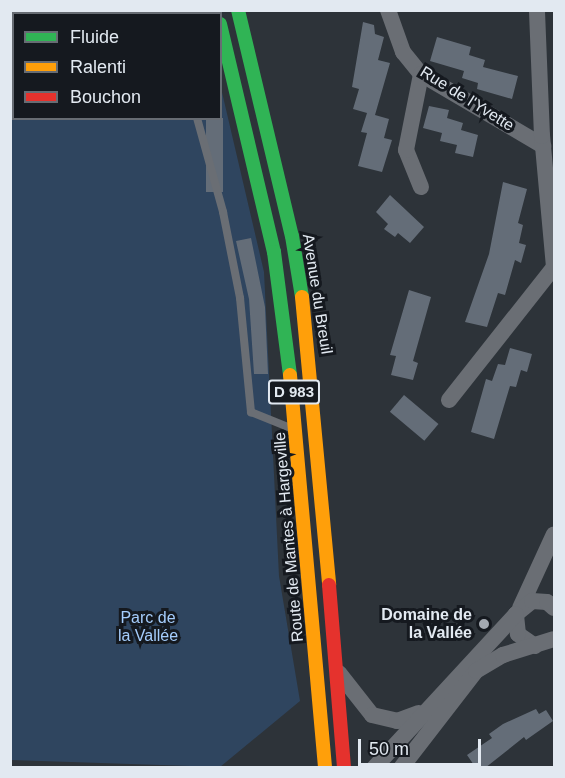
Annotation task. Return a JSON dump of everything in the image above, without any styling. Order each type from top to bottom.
[{"type":"main road","name":"Avenue du Breuil","points":[[238,10],[292,236],[308,333],[344,768]]},
{"type":"main road","name":"Route de Mantes à Hargeville","points":[[222,32],[274,252],[297,430],[325,768]]},
{"type":"street","name":"Rue de l'Yvette","points":[[388,10],[403,52],[422,74],[543,146]]},
{"type":"street","points":[[449,400],[555,267],[543,146],[537,10]]},
{"type":"street","points":[[421,187],[406,150],[422,74]]},
{"type":"street","points":[[374,768],[518,611],[555,534]]},
{"type":"street","points":[[518,611],[540,600],[555,608]]},
{"type":"street","points":[[518,611],[518,634],[548,642]]},
{"type":"street","points":[[403,766],[476,672],[503,655],[548,642]]},
{"type":"street","points":[[336,668],[372,716],[398,721],[423,712]]},
{"type":"lane","points":[[198,120],[223,212],[240,298],[251,412],[297,430]]},
{"type":"green space","name":"Parc de la Vallée","points":[[10,11],[202,11],[12,12],[12,120],[222,120],[222,92],[264,272],[279,576],[300,701],[220,767],[11,760]]},
{"type":"building","points":[[363,22],[374,25],[375,34],[384,37],[378,60],[390,63],[375,115],[389,119],[384,138],[392,140],[382,172],[358,166],[367,133],[361,132],[367,113],[353,109],[359,89],[352,87]]},
{"type":"building","points":[[437,37],[471,47],[469,55],[485,60],[483,67],[518,76],[512,99],[477,89],[478,83],[462,78],[464,71],[430,61]]},
{"type":"building","points":[[429,106],[449,110],[447,118],[463,123],[461,130],[478,135],[473,157],[455,153],[457,145],[440,141],[442,133],[423,128]]},
{"type":"building","points":[[223,118],[223,192],[206,192],[206,120],[222,120]]},
{"type":"building","points":[[503,182],[527,189],[518,223],[523,225],[519,243],[526,245],[521,263],[515,260],[505,295],[498,293],[487,327],[465,322],[489,254]]},
{"type":"building","points":[[390,195],[424,227],[410,243],[398,233],[395,237],[384,229],[388,224],[376,212]]},
{"type":"building","points":[[251,238],[265,307],[268,374],[254,374],[249,299],[236,241]]},
{"type":"building","points":[[409,290],[431,297],[413,361],[418,363],[413,380],[391,375],[396,356],[390,355]]},
{"type":"building","points":[[510,348],[532,354],[527,372],[521,370],[516,387],[510,386],[494,439],[471,432],[486,379],[492,381],[498,364],[505,365]]},
{"type":"building","points":[[404,395],[438,424],[424,441],[390,412]]},
{"type":"building","points":[[536,709],[539,714],[546,710],[553,721],[526,740],[524,737],[485,768],[476,768],[467,755],[492,738],[489,734],[503,724]]},
{"type":"traffic: fast","points":[[238,10],[292,236],[302,297]]},
{"type":"traffic: fast","points":[[222,32],[274,252],[290,375]]},
{"type":"traffic: slow","points":[[302,297],[329,585]]},
{"type":"traffic: slow","points":[[290,375],[325,768]]},
{"type":"traffic: jam","points":[[329,585],[344,768]]},
{"type":"place","name":"Domaine de la Vallée","points":[[484,624]]}]
